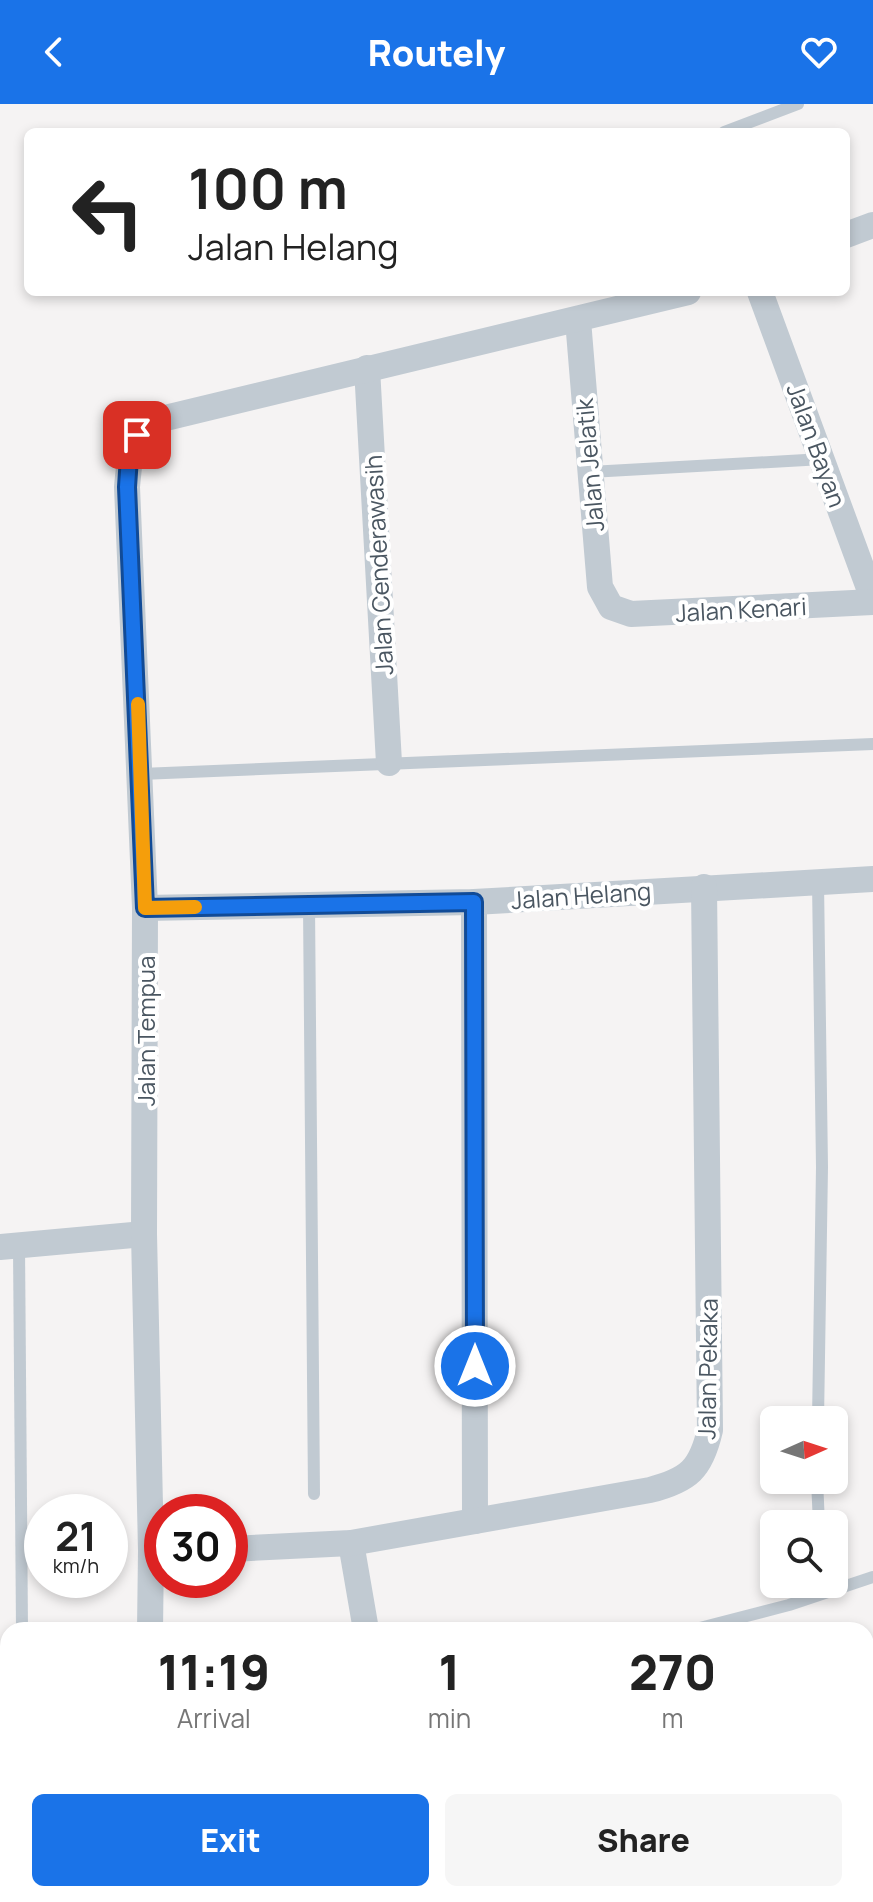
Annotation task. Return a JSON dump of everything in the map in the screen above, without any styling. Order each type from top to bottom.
[{"type":"street","points":[[850,234],[873,225]]},
{"type":"street","points":[[367,368],[672,296]]},
{"type":"street","name":"Jalan Bayan","points":[[762,296],[873,601]]},
{"type":"street","name":"Jalan Jelatik","points":[[578,320],[600,587],[611,607]]},
{"type":"street","name":"Jalan Tempua","points":[[155,1494],[144,1234],[145,908],[127,487],[129,457],[137,435],[153,421],[367,368]]},
{"type":"street","name":"Jalan Cenderawasih","points":[[367,368],[389,763]]},
{"type":"street","name":"Jalan Kenari","points":[[611,607],[631,614],[873,601]]},
{"type":"street","name":"Jalan Helang","points":[[145,908],[474,902],[873,879]]},
{"type":"street","name":"Jalan Pekaka","points":[[248,1548],[351,1543],[674,1484],[693,1472],[705,1452],[710,1430],[704,887]]},
{"type":"street","points":[[474,902],[475,1521]]},
{"type":"street","points":[[10,1246],[144,1234]]},
{"type":"street","points":[[351,1543],[365,1622]]},
{"type":"street","name":"Jalan Tempua","points":[[151,1622],[153,1598]]},
{"type":"lane","points":[[735,128],[798,104]]},
{"type":"lane","points":[[590,472],[823,459]]},
{"type":"lane","points":[[141,774],[873,744]]},
{"type":"lane","points":[[818,882],[822,1167],[818,1406]]},
{"type":"lane","points":[[309,905],[314,1494]]},
{"type":"lane","points":[[10,1246],[22,1622]]},
{"type":"lane","points":[[848,1583],[873,1577]]},
{"type":"lane","points":[[723,1622],[805,1598]]},
{"type":"slow traffic","points":[[138,704],[145,908],[195,907]]},
{"type":"route","points":[[137,435],[129,457],[127,487],[145,908],[474,902],[475,1366]]}]
